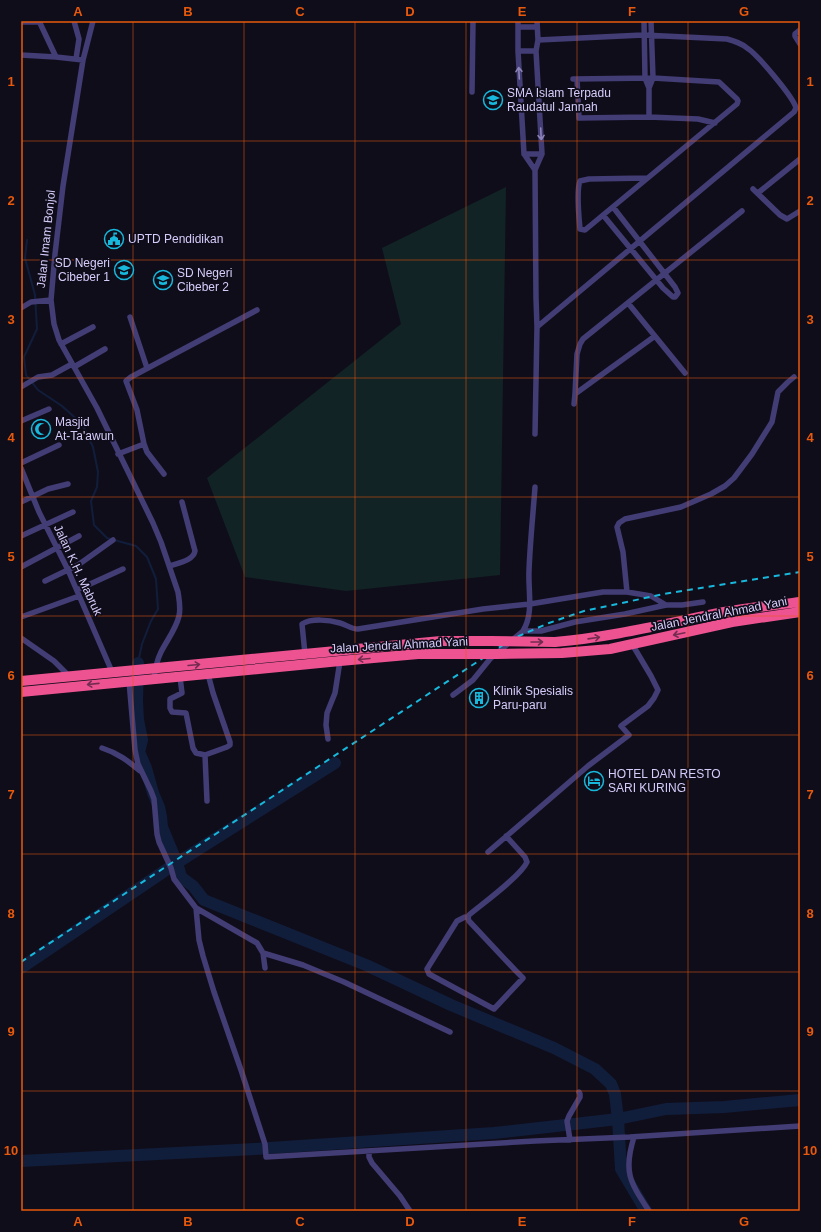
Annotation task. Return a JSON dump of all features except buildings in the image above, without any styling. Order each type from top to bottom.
[{"type":"highway","name":"Jalan Jendral Ahmad Yani","points":[[21,692],[116,682],[143,675],[155,668],[441,641],[556,642],[581,640],[610,636],[726,612],[800,602]]},
{"type":"highway","name":"Jalan Jendral Ahmad Yani","points":[[143,675],[154,679],[418,654],[584,652],[610,649],[732,622],[800,612]]},
{"type":"highway","name":"Jalan Jendral Ahmad Yani","points":[[21,681],[112,672],[131,678]]},
{"type":"street","points":[[21,22],[39,21],[56,57]]},
{"type":"street","points":[[21,55],[79,60],[79,39],[74,21]]},
{"type":"street","name":"Jalan Imam Bonjol","points":[[93,21],[79,60],[63,186],[51,300],[55,329],[61,344],[97,408],[155,528],[170,566],[180,599],[180,615],[160,654],[155,668],[154,679]]},
{"type":"street","points":[[472,92],[473,21]]},
{"type":"street","points":[[644,21],[643,35],[645,78],[649,88]]},
{"type":"street","points":[[649,118],[649,88],[652,78],[651,21]]},
{"type":"street","points":[[535,170],[524,154],[518,51],[518,24],[537,24],[538,40],[536,51],[542,154],[535,170],[536,298],[538,327],[535,434]]},
{"type":"street","points":[[800,30],[795,34],[795,36],[800,44]]},
{"type":"street","points":[[538,40],[643,35],[727,39],[748,48],[760,60],[792,99],[798,110],[538,327]]},
{"type":"street","points":[[518,51],[536,51]]},
{"type":"street","points":[[647,178],[589,179],[580,181],[578,191],[580,229],[585,230],[715,123],[738,103],[737,99],[719,82],[652,78],[575,79],[578,118],[698,119],[715,123]]},
{"type":"street","points":[[524,154],[542,154]]},
{"type":"street","points":[[800,159],[756,191],[780,215],[787,219],[800,211]]},
{"type":"street","points":[[603,215],[657,281],[673,298],[675,297],[678,293],[665,274],[613,207]]},
{"type":"street","points":[[574,404],[576,394],[577,354],[580,344],[586,336],[657,281],[742,211]]},
{"type":"street","points":[[21,308],[34,301],[51,300]]},
{"type":"street","points":[[628,303],[686,373]]},
{"type":"street","points":[[164,474],[151,457],[144,444],[137,410],[126,381],[131,376],[257,310]]},
{"type":"street","points":[[130,317],[147,368]]},
{"type":"street","points":[[61,344],[93,327]]},
{"type":"street","points":[[576,394],[655,336]]},
{"type":"street","points":[[21,387],[38,377],[52,375],[73,366],[105,349]]},
{"type":"street","points":[[627,592],[624,552],[617,527],[619,522],[681,507],[725,486],[734,478],[752,454],[772,422],[778,392],[794,377]]},
{"type":"street","points":[[21,420],[49,409]]},
{"type":"street","points":[[118,454],[144,444]]},
{"type":"street","points":[[21,463],[59,445]]},
{"type":"street","name":"Jalan K.H. Mabruk","points":[[21,468],[45,525],[77,590],[116,682]]},
{"type":"street","points":[[21,502],[48,489],[68,484]]},
{"type":"street","points":[[453,696],[473,680],[490,659],[523,631],[529,620],[529,571],[535,487]]},
{"type":"street","points":[[170,566],[188,559],[194,555],[195,552],[182,502]]},
{"type":"street","points":[[21,536],[73,512]]},
{"type":"street","points":[[21,567],[79,536]]},
{"type":"street","points":[[45,580],[78,565],[113,540]]},
{"type":"street","points":[[77,590],[123,569]]},
{"type":"street","points":[[305,654],[302,624],[307,622],[323,621],[339,623],[353,629],[358,629],[604,592],[627,592],[651,596],[666,605]]},
{"type":"street","points":[[21,617],[79,596]]},
{"type":"street","points":[[523,631],[542,631],[575,622],[625,614],[666,605],[682,605],[703,602]]},
{"type":"street","points":[[21,638],[54,661],[69,677]]},
{"type":"street","points":[[488,852],[588,766],[628,735],[621,726],[648,706],[654,698],[658,690],[652,676],[632,644]]},
{"type":"street","points":[[328,739],[326,725],[327,713],[335,693],[340,661]]},
{"type":"street","points":[[180,677],[182,693],[170,700],[170,708],[172,712],[186,713],[193,748],[196,754],[205,755],[230,745],[208,674]]},
{"type":"street","points":[[131,678],[135,750],[141,773]]},
{"type":"street","points":[[102,748],[119,754],[141,773],[148,783],[154,799],[155,826],[159,842],[171,868],[174,879],[196,908],[257,943],[263,953],[265,968]]},
{"type":"street","points":[[205,755],[207,801]]},
{"type":"street","points":[[468,918],[469,915],[516,876],[527,862],[525,857],[506,836]]},
{"type":"street","points":[[196,908],[202,956],[242,1070],[265,1144],[266,1157],[632,1137],[800,1126]]},
{"type":"street","points":[[465,917],[468,918],[469,921],[523,978],[494,1009],[427,972],[427,969],[457,921],[465,917]]},
{"type":"street","points":[[263,953],[303,965],[344,982],[450,1032]]},
{"type":"street","points":[[570,1140],[567,1121],[580,1097],[579,1092]]},
{"type":"street","points":[[632,1137],[629,1152],[629,1171],[633,1185],[649,1211]]},
{"type":"street","points":[[369,1151],[369,1158],[372,1163],[400,1196],[410,1211]]},
{"type":"shaded area","points":[[506,187],[500,575],[346,591],[245,577],[207,478],[401,324],[382,248]]},
{"type":"waterway","points":[[27,240],[25,258],[35,295],[37,329],[24,357],[26,375],[38,390],[62,406],[82,424],[93,447],[98,472],[97,487],[91,501],[94,525],[107,538],[136,546],[147,557],[156,579],[158,609],[151,621],[142,644],[138,663]]},
{"type":"waterway","points":[[138,663],[137,701],[138,720],[142,740],[139,752],[159,807],[162,827],[177,863],[181,877],[193,886],[204,900],[366,965],[451,1005],[554,1048],[595,1069],[611,1084],[615,1094],[621,1169],[646,1211]]},
{"type":"waterway","points":[[172,866],[335,763]]},
{"type":"waterway","points":[[21,968],[169,868]]},
{"type":"waterway","points":[[21,1161],[255,1149],[494,1133],[618,1119],[666,1109],[724,1107],[800,1100]]},
{"type":"railway","points":[[21,962],[512,639],[549,623],[584,611],[664,594],[800,572]]},
{"type":"place","name":"SMA Islam Terpadu Raudatul Jannah","points":[[493,100]]},
{"type":"place","name":"UPTD Pendidikan","points":[[114,239]]},
{"type":"place","name":"SD Negeri Cibeber 1","points":[[124,270]]},
{"type":"place","name":"SD Negeri Cibeber 2","points":[[163,280]]},
{"type":"place","name":"Masjid At-Ta'awun","points":[[41,429]]},
{"type":"place","name":"Klinik Spesialis Paru-paru","points":[[479,698]]},
{"type":"place","name":"HOTEL DAN RESTO SARI KURING","points":[[594,781]]}]
